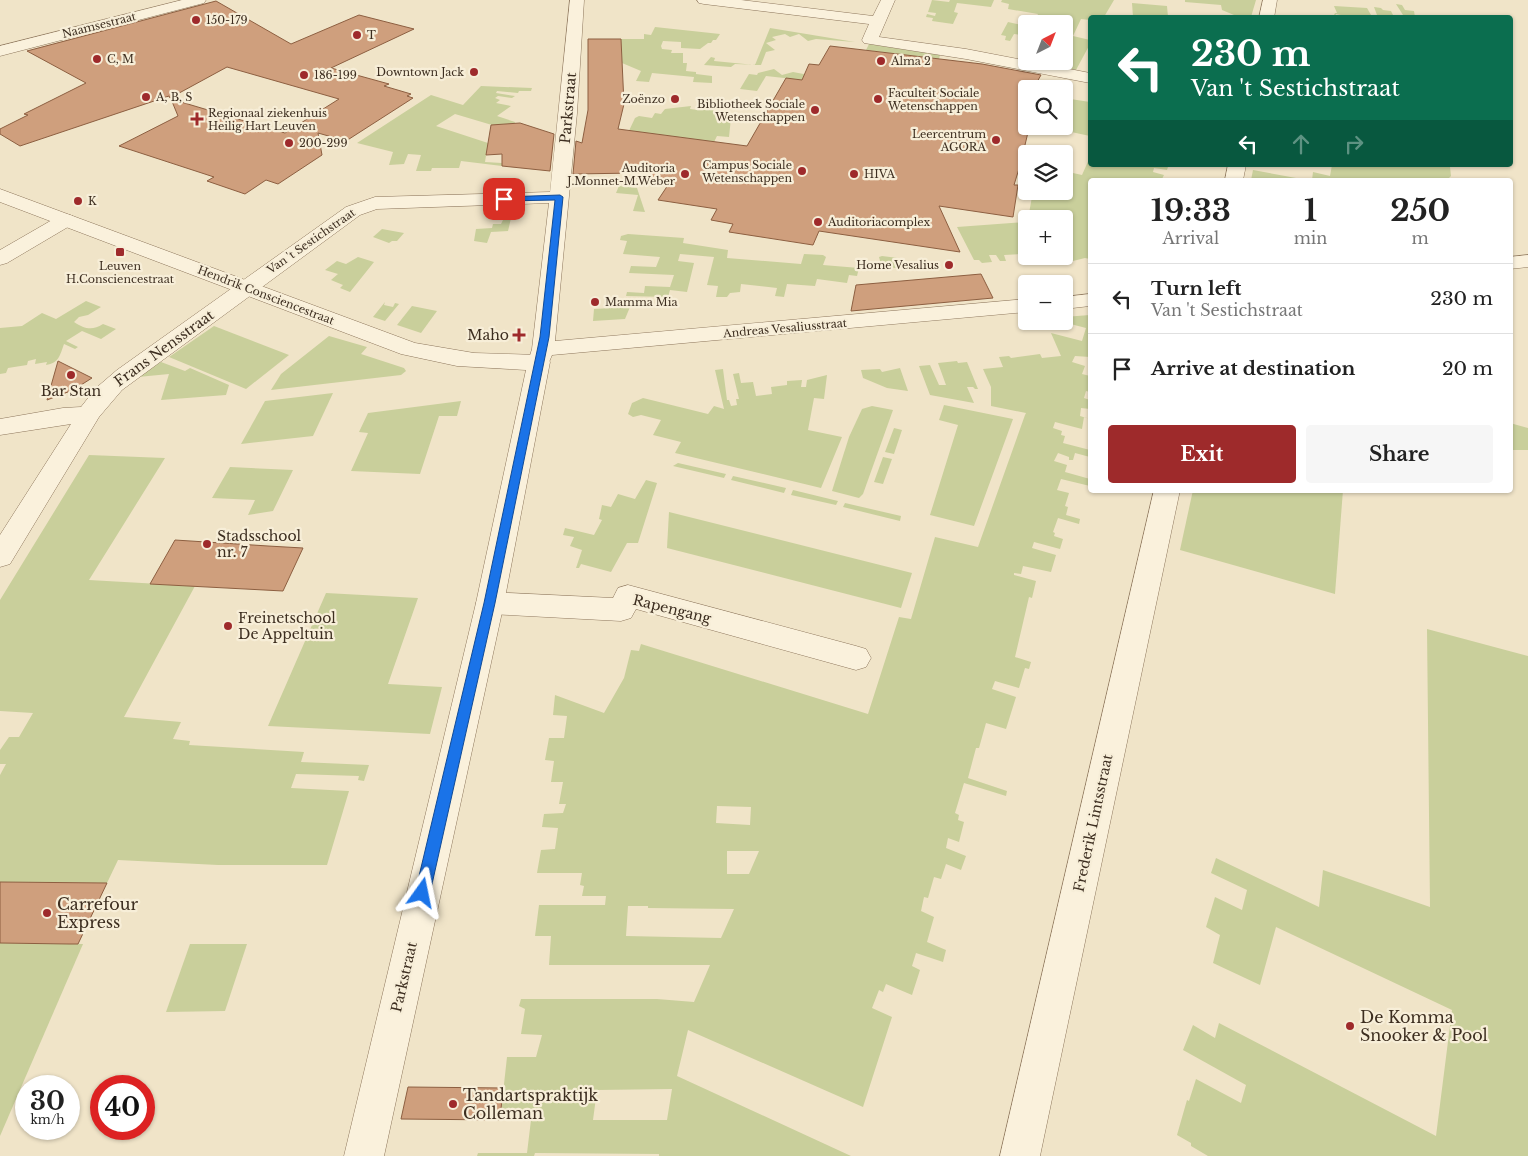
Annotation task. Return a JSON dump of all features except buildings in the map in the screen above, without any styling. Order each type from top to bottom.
[{"type":"street","name":"Naamsestraat","points":[[0,51],[198,0]]},
{"type":"street","name":"Parkstraat","points":[[364,1156],[490,603],[541,356],[560,197],[577,0]]},
{"type":"street","points":[[704,0],[878,21]]},
{"type":"street","points":[[888,0],[870,40],[966,54],[1088,78]]},
{"type":"street","points":[[1267,15],[1270,0]]},
{"type":"street","name":"Hendrik Consciencestraat","points":[[0,195],[409,349],[437,356],[484,362],[541,356]]},
{"type":"street","name":"Van 't Sestichstraat","points":[[247,288],[353,210],[365,205],[381,202],[560,197]]},
{"type":"street","points":[[0,259],[66,220]]},
{"type":"street","points":[[1513,262],[1528,261]]},
{"type":"street","name":"Frans Nensstraat","points":[[0,557],[67,452],[86,415],[112,385],[247,288]]},
{"type":"street","points":[[1073,301],[1088,300]]},
{"type":"street","name":"Andreas Vesaliusstraat","points":[[541,356],[1018,307]]},
{"type":"street","points":[[0,427],[63,416],[86,415]]},
{"type":"street","name":"Frederik Lintsstraat","points":[[1020,1156],[1165,493]]},
{"type":"street","name":"Rapengang","points":[[490,603],[621,610],[628,596],[856,658]]},
{"type":"green space","points":[[932,0],[949,2],[950,0],[994,0],[991,7],[957,3],[954,12],[958,13],[953,24],[932,21],[933,18],[926,17],[927,14],[935,16],[936,13],[928,12]]},
{"type":"green space","points":[[1002,0],[1114,0],[1105,15],[1088,15],[1088,20],[1081,19],[1073,36],[1073,15],[1038,15],[1008,9],[1009,4],[1001,2]]},
{"type":"green space","points":[[1185,0],[1256,0],[1252,15],[1234,15],[1222,10],[1221,5],[1185,2]]},
{"type":"green space","points":[[1132,3],[1167,6],[1168,15],[1133,15]]},
{"type":"green space","points":[[1396,4],[1402,5],[1405,10],[1414,11],[1415,15],[1403,15]]},
{"type":"green space","points":[[1334,6],[1367,8],[1371,15],[1334,15],[1337,13]]},
{"type":"green space","points":[[1374,7],[1383,10],[1391,11],[1393,15],[1377,15]]},
{"type":"green space","points":[[1008,22],[1018,24],[1018,34],[1014,34],[1010,41],[1005,40],[1006,36],[1001,35]]},
{"type":"green space","points":[[655,27],[720,34],[716,40],[700,49],[681,48],[681,42],[663,41],[661,46],[662,49],[672,50],[671,53],[683,53],[683,63],[687,63],[686,71],[712,76],[712,83],[693,82],[694,77],[652,73],[649,82],[636,81],[641,71],[622,63],[621,39],[644,39],[644,34],[651,35]]},
{"type":"green space","points":[[770,28],[855,42],[816,39],[808,41],[799,34],[790,37],[785,34],[772,37],[776,40],[766,43],[775,50],[766,52],[761,65],[755,65]]},
{"type":"green space","points":[[1073,36],[1088,40],[1088,48],[1076,70],[1073,69]]},
{"type":"green space","points":[[869,44],[940,55],[939,59],[866,50]]},
{"type":"green space","points":[[711,57],[715,58],[714,61],[751,65],[735,64],[731,67],[704,65]]},
{"type":"green space","points":[[774,69],[782,75],[793,72],[814,76],[811,81],[766,76],[757,91],[740,89],[749,74],[757,75],[758,73]]},
{"type":"green space","points":[[481,86],[532,88],[531,91],[519,91],[518,93],[497,91],[496,93],[515,96],[512,98],[498,96],[495,98],[500,100],[496,103],[511,106],[497,116],[515,122],[514,125],[502,128],[455,114],[436,126],[488,143],[485,162],[502,163],[502,166],[461,161],[459,168],[432,168],[431,171],[416,171],[421,155],[408,154],[404,164],[389,165],[393,152],[357,143],[431,95],[463,105]]},
{"type":"green space","points":[[1073,99],[1088,102],[1088,136],[1073,132]]},
{"type":"green space","points":[[691,106],[690,109],[698,110],[699,107],[722,112],[719,115],[731,118],[729,137],[717,136],[714,142],[638,132],[627,135],[635,118],[639,116],[652,118],[655,113],[661,114],[665,109]]},
{"type":"green space","points":[[1088,162],[1088,167],[1168,167],[1167,170],[1154,168],[1153,172],[1164,175],[1162,178],[1088,178],[1088,259],[1073,261],[1073,210],[1030,210],[1031,200],[1073,200],[1073,173],[1082,175]]},
{"type":"green space","points":[[1332,167],[1450,167],[1451,176],[1449,178],[1312,178],[1313,172],[1330,176]]},
{"type":"green space","points":[[1253,170],[1296,178],[1251,178]]},
{"type":"green space","points":[[619,186],[637,188],[645,212],[633,211],[638,195],[616,193]]},
{"type":"green space","points":[[506,214],[512,214],[508,231],[491,232],[487,243],[474,241],[476,229],[492,228],[493,224],[501,224]]},
{"type":"green space","points":[[1018,223],[1018,254],[1004,255],[1006,261],[1000,261],[996,255],[989,255],[992,262],[982,263],[979,260],[974,260],[957,227]]},
{"type":"green space","points":[[382,229],[404,233],[397,241],[389,243],[373,237]]},
{"type":"green space","points":[[628,234],[684,238],[683,243],[728,250],[727,258],[801,264],[804,254],[823,255],[826,257],[823,265],[859,268],[857,276],[849,275],[847,283],[817,279],[815,286],[787,284],[784,297],[775,296],[777,288],[741,284],[740,292],[730,293],[727,297],[716,297],[718,286],[707,285],[714,257],[680,254],[678,261],[694,263],[687,292],[670,290],[668,297],[626,296],[627,292],[644,293],[645,286],[670,287],[674,275],[629,273],[631,266],[656,267],[660,257],[623,254],[627,241],[620,240],[621,236]]},
{"type":"green space","points":[[358,257],[374,262],[350,292],[340,288],[343,285],[331,280],[338,274],[325,270],[337,261],[346,264]]},
{"type":"green space","points":[[879,257],[898,258],[901,266],[899,268],[882,268]]},
{"type":"green space","points":[[86,301],[101,307],[88,315],[79,317],[74,322],[88,328],[95,328],[103,324],[116,329],[101,339],[82,331],[66,341],[78,347],[75,349],[64,344],[58,358],[54,362],[46,365],[47,362],[35,364],[36,359],[28,361],[27,365],[8,368],[6,373],[0,374],[0,328],[22,326],[42,313],[56,319]]},
{"type":"green space","points":[[385,302],[384,305],[393,307],[395,303],[399,304],[385,321],[373,317]]},
{"type":"green space","points":[[412,306],[437,311],[421,333],[397,325]]},
{"type":"green space","points":[[630,307],[625,319],[593,321],[594,309]]},
{"type":"green space","points":[[1088,315],[1088,357],[1075,356],[1072,362],[1085,366],[1082,374],[1088,376],[1088,392],[1086,391],[1084,398],[1088,399],[1088,409],[1081,408],[1080,416],[1084,417],[1082,429],[1055,422],[1053,428],[1062,431],[1061,435],[1065,436],[1063,443],[1088,449],[1088,456],[1075,453],[1073,460],[1069,460],[1069,457],[1058,453],[1054,461],[1067,465],[1065,472],[1088,478],[1088,486],[1061,479],[1057,490],[1069,493],[1065,506],[1068,507],[1066,515],[1080,519],[1079,524],[1058,518],[1053,532],[1055,533],[1054,536],[1063,539],[1060,549],[1034,542],[1032,548],[1056,555],[1051,572],[1023,566],[1021,574],[1014,573],[1014,575],[1036,581],[1032,598],[1029,597],[1015,657],[1031,662],[1029,669],[1025,668],[1019,688],[995,681],[992,689],[1016,697],[1006,729],[986,723],[979,748],[976,748],[968,778],[1007,791],[1006,796],[964,783],[955,813],[959,815],[958,820],[964,822],[959,842],[948,838],[946,848],[966,856],[961,870],[946,864],[941,879],[934,877],[928,898],[924,897],[921,911],[934,917],[927,942],[946,950],[943,962],[916,953],[912,966],[920,970],[912,995],[886,984],[883,992],[879,990],[872,1008],[892,1017],[863,1107],[688,1030],[677,1076],[851,1156],[659,1156],[659,1154],[535,1153],[534,1156],[477,1156],[478,1153],[527,1153],[531,1120],[500,1120],[507,1057],[536,1057],[542,1035],[521,1034],[525,1009],[519,1006],[521,999],[657,999],[694,1002],[710,965],[549,965],[551,936],[535,936],[539,905],[605,905],[606,896],[582,896],[584,886],[580,885],[582,873],[537,873],[541,850],[555,849],[558,828],[542,827],[544,814],[563,813],[566,804],[559,804],[563,782],[551,782],[554,761],[545,760],[549,738],[564,738],[567,716],[553,715],[555,695],[604,713],[624,678],[631,650],[639,651],[641,644],[868,714],[899,617],[911,619],[935,537],[978,547],[1026,413],[991,406],[991,387],[983,369],[1003,367],[999,357],[1009,356],[1011,358],[1040,354],[1042,358],[1061,356],[1051,333],[1082,341],[1086,328],[1073,325],[1073,316]],"holes":[[[717,806],[751,807],[750,825],[716,823]],[[727,851],[759,851],[749,874],[727,874]],[[628,906],[648,906],[648,908],[734,909],[721,938],[626,936]],[[672,1089],[667,1120],[593,1120],[597,1090]]]},
{"type":"green space","points":[[214,326],[289,355],[246,389],[169,357]]},
{"type":"green space","points":[[329,336],[367,347],[361,354],[404,368],[406,371],[401,375],[271,390],[281,374]]},
{"type":"green space","points":[[957,361],[958,363],[967,362],[978,389],[967,387],[974,403],[930,395],[919,366],[930,365],[939,385],[946,385],[938,363]]},
{"type":"green space","points":[[161,362],[185,371],[190,368],[229,385],[226,395],[161,400],[169,374],[138,377]]},
{"type":"green space","points":[[900,368],[908,391],[887,388],[863,378],[861,370],[880,369],[882,372]]},
{"type":"green space","points":[[723,369],[727,400],[729,400],[731,406],[737,405],[736,399],[739,399],[733,374],[739,373],[741,383],[753,382],[756,396],[772,394],[771,387],[787,385],[787,381],[802,380],[801,387],[806,387],[807,380],[827,375],[824,399],[814,398],[808,430],[842,437],[821,488],[675,453],[681,442],[653,435],[661,420],[641,415],[633,417],[628,414],[632,403],[643,398],[708,414],[714,406],[724,409],[715,370]]},
{"type":"green space","points":[[333,393],[313,436],[241,444],[265,401]]},
{"type":"green space","points":[[461,401],[457,416],[439,416],[420,474],[351,471],[368,433],[359,432],[368,413]]},
{"type":"green space","points":[[944,405],[1013,419],[974,526],[930,515],[958,425],[939,420]]},
{"type":"green space","points":[[872,406],[893,410],[863,494],[859,498],[832,491],[849,437],[862,409]]},
{"type":"green space","points":[[1513,424],[1528,428],[1528,450],[1513,450]]},
{"type":"green space","points":[[894,428],[902,430],[894,454],[885,452]]},
{"type":"green space","points":[[89,455],[165,458],[89,580],[195,586],[124,717],[181,722],[173,739],[190,741],[189,745],[304,752],[301,762],[369,765],[364,781],[358,780],[359,776],[296,774],[291,788],[349,791],[327,865],[218,865],[118,860],[107,883],[0,882],[0,775],[6,764],[0,764],[0,750],[9,737],[19,737],[33,713],[0,711],[0,600]]},
{"type":"green space","points":[[883,457],[892,459],[883,484],[874,482]]},
{"type":"green space","points":[[678,463],[726,474],[724,478],[673,466]]},
{"type":"green space","points":[[230,467],[293,470],[273,511],[248,515],[255,500],[212,498]]},
{"type":"green space","points":[[733,476],[786,488],[784,493],[731,480]]},
{"type":"green space","points":[[646,480],[657,483],[638,543],[627,543],[611,572],[581,564],[579,568],[576,568],[582,550],[570,546],[574,537],[563,535],[565,528],[594,535],[602,520],[599,519],[602,505],[611,507],[618,494],[635,499]]},
{"type":"green space","points":[[793,490],[838,501],[836,505],[791,495]]},
{"type":"green space","points":[[1192,493],[1343,493],[1335,594],[1180,550]]},
{"type":"green space","points":[[845,503],[901,516],[900,521],[843,507]]},
{"type":"green space","points":[[669,512],[912,573],[901,608],[667,548]]},
{"type":"green space","points":[[326,593],[418,598],[388,684],[442,687],[430,734],[268,726]]},
{"type":"green space","points":[[1427,629],[1528,656],[1528,1156],[1208,1156],[1177,1135],[1187,1100],[1189,1101],[1196,1079],[1241,1103],[1246,1085],[1183,1050],[1193,1025],[1215,1038],[1219,1023],[1436,1136],[1452,1010],[1276,927],[1260,985],[1213,963],[1220,935],[1206,927],[1215,897],[1242,910],[1247,890],[1211,873],[1216,858],[1319,907],[1323,870],[1430,907]]},
{"type":"green space","points":[[0,943],[83,944],[26,1075],[15,1075],[15,1101],[0,1136]]},
{"type":"green space","points":[[190,944],[247,944],[225,1011],[166,1012]]},
{"type":"place","name":"150-179","points":[[196,20]]},
{"type":"place","name":"T","points":[[357,35]]},
{"type":"place","name":"C, M","points":[[97,59]]},
{"type":"place","name":"Alma 2","points":[[881,61]]},
{"type":"place","name":"Downtown Jack","points":[[474,72]]},
{"type":"place","name":"186-199","points":[[304,75]]},
{"type":"place","name":"A, B, S","points":[[146,97]]},
{"type":"place","name":"Zoënzo","points":[[675,99]]},
{"type":"place","name":"Faculteit Sociale Wetenschappen","points":[[878,99]]},
{"type":"place","name":"Bibliotheek Sociale Wetenschappen","points":[[815,110]]},
{"type":"place","name":"Regionaal ziekenhuis Heilig Hart Leuven","points":[[197,119]]},
{"type":"place","name":"Leercentrum AGORA","points":[[996,140]]},
{"type":"place","name":"200-299","points":[[289,143]]},
{"type":"place","name":"Campus Sociale Wetenschappen","points":[[802,171]]},
{"type":"place","name":"Auditoria J.Monnet-M.Weber","points":[[685,174]]},
{"type":"place","name":"HIVA","points":[[854,174]]},
{"type":"place","name":"K","points":[[78,201]]},
{"type":"place","name":"Auditoriacomplex","points":[[818,222]]},
{"type":"place","name":"Leuven H.Consciencestraat","points":[[120,252]]},
{"type":"place","name":"Home Vesalius","points":[[949,265]]},
{"type":"place","name":"Mamma Mia","points":[[595,302]]},
{"type":"place","name":"Maho","points":[[519,335]]},
{"type":"place","name":"Bar Stan","points":[[71,375]]},
{"type":"place","name":"Stadsschool nr. 7","points":[[207,544]]},
{"type":"place","name":"Freinetschool De Appeltuin","points":[[228,626]]},
{"type":"place","name":"Carrefour Express","points":[[47,913]]},
{"type":"place","name":"De Komma Snooker & Pool","points":[[1350,1026]]},
{"type":"place","name":"Tandartspraktijk Colleman","points":[[453,1104]]},
{"type":"route","points":[[422,893],[490,603],[545,337],[560,197],[504,199]]}]
